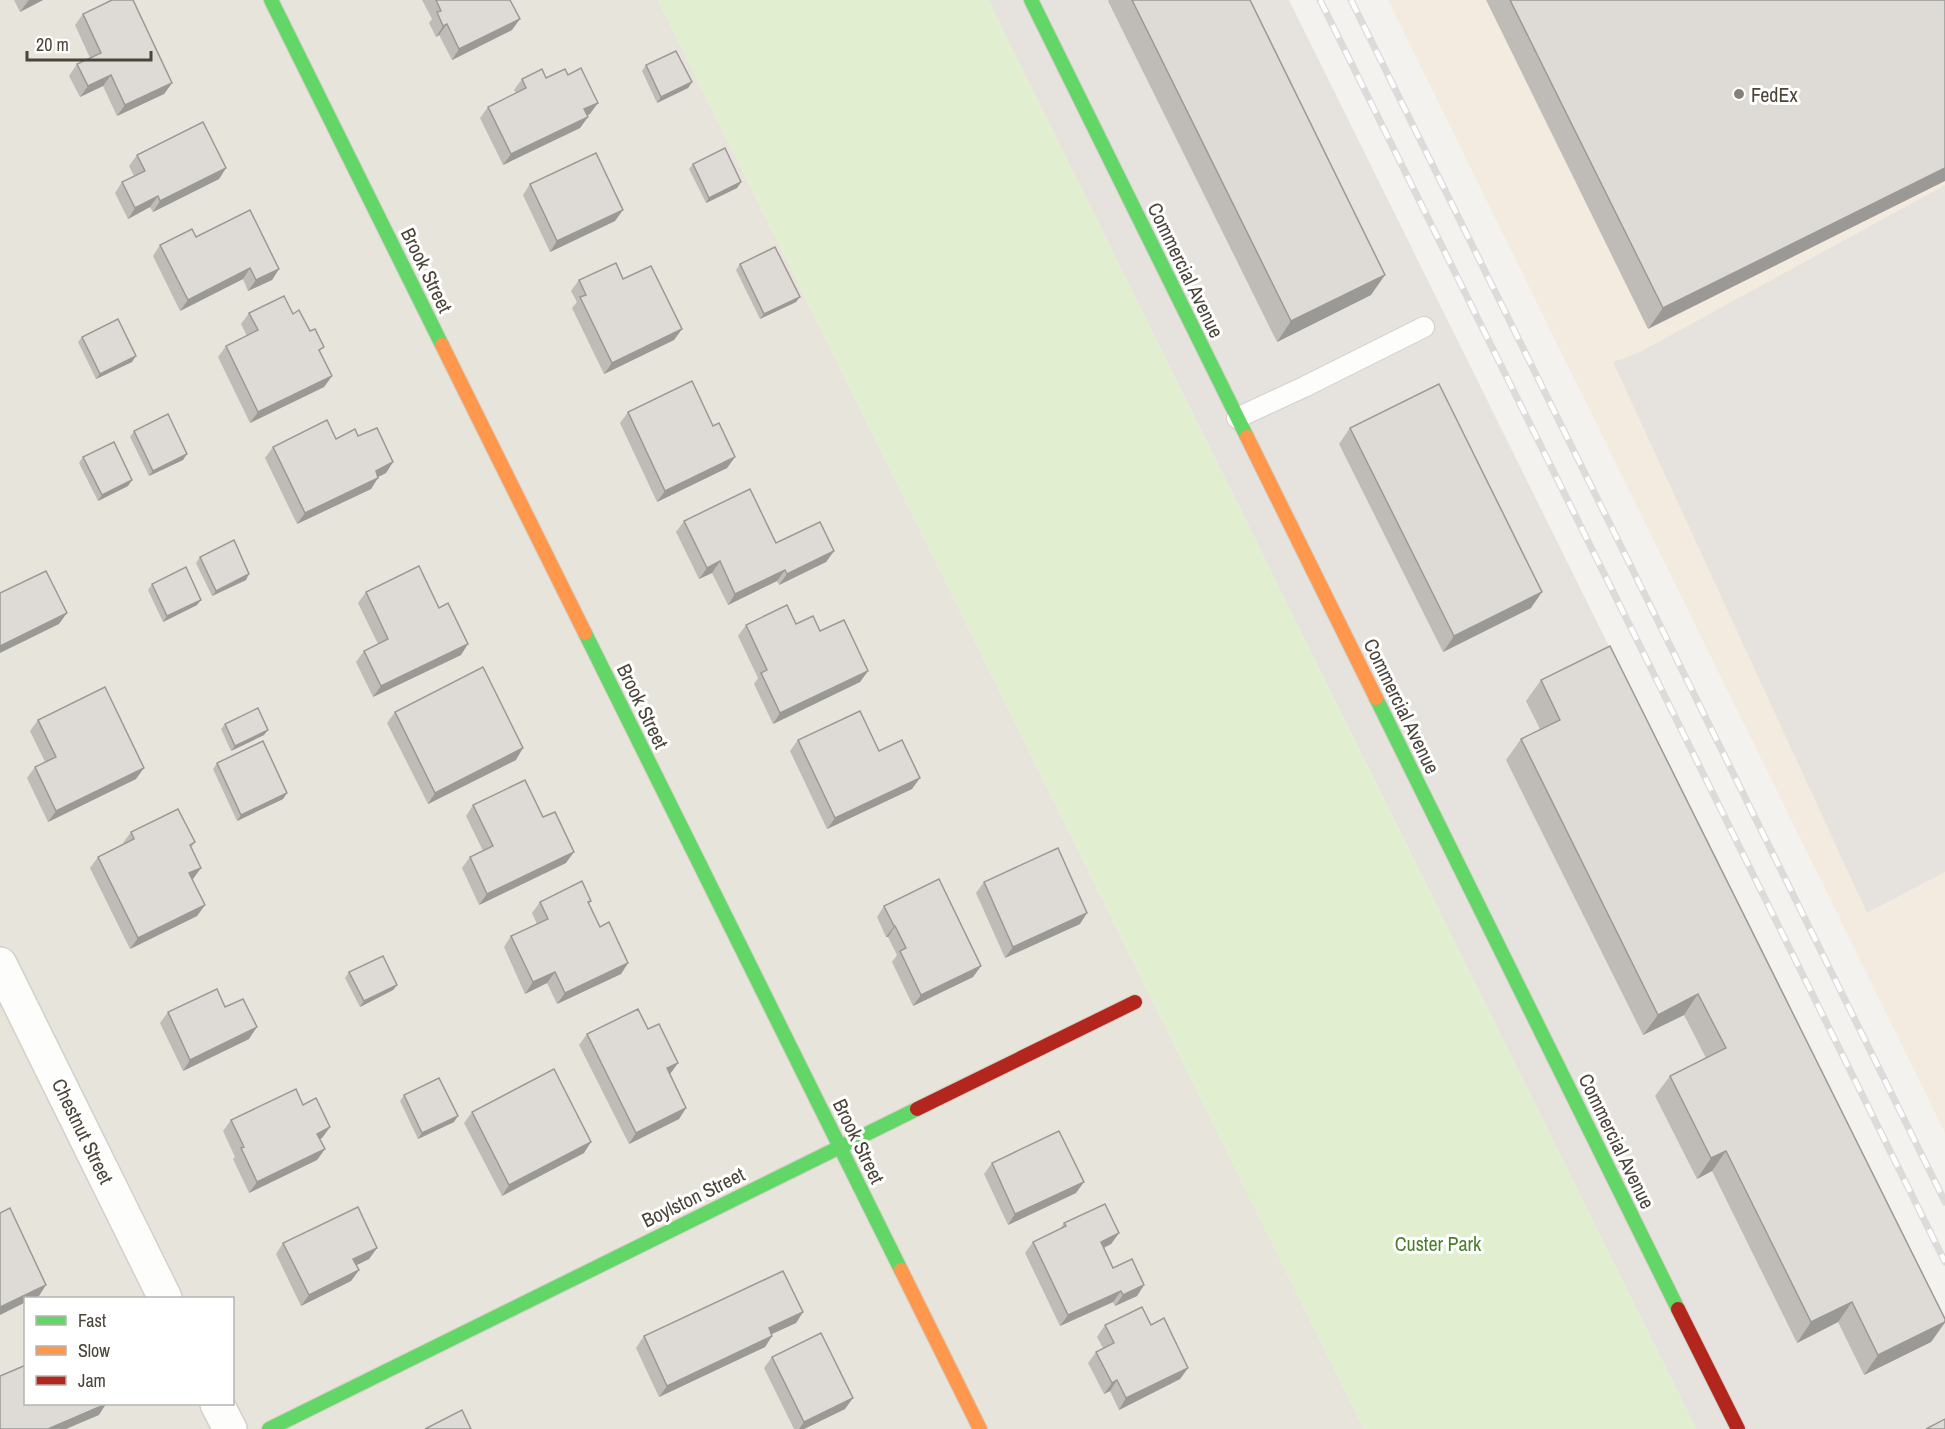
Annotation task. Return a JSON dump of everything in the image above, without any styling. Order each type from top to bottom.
[{"type":"street","name":"Brook Street","points":[[271,0],[980,1429]]},
{"type":"street","name":"Commercial Avenue","points":[[1039,3],[1237,418],[1738,1429]]},
{"type":"street","name":"Chestnut Street","points":[[0,964],[164,1297]]},
{"type":"street","name":"Boylston Street","points":[[269,1429],[1135,1002]]},
{"type":"street","points":[[218,1405],[230,1429]]},
{"type":"lane","points":[[1237,418],[1424,327]]},
{"type":"shaded area","points":[[0,0],[658,0],[1364,1429],[0,1429]]},
{"type":"shaded area","points":[[988,0],[1289,0],[1945,1325],[1945,1429],[1696,1429]]},
{"type":"shaded area","points":[[1388,0],[1945,0],[1945,1133]]},
{"type":"shaded area","points":[[1945,185],[1945,872],[1867,913],[1613,362],[1640,352]]},
{"type":"green space","name":"Custer Park","points":[[658,0],[988,0],[1696,1429],[1364,1429]]},
{"type":"building","points":[[112,0],[133,0],[172,83],[125,105],[111,75],[88,86],[77,64],[101,53],[83,14]]},
{"type":"building","points":[[436,0],[510,0],[520,19],[459,49],[447,24],[443,26],[437,12],[441,11]]},
{"type":"building","points":[[1132,0],[1250,0],[1385,275],[1291,321]]},
{"type":"building","name":"FedEx","points":[[1510,0],[1945,0],[1945,168],[1663,308]]},
{"type":"building","points":[[676,51],[692,82],[661,97],[646,65]]},
{"type":"building","points":[[581,68],[598,103],[584,109],[588,117],[511,154],[488,107],[526,88],[522,79],[542,69],[546,78],[565,69],[568,75]]},
{"type":"building","points":[[203,122],[226,168],[160,201],[158,196],[135,208],[122,182],[145,171],[137,155]]},
{"type":"building","points":[[725,148],[741,182],[709,198],[693,164]]},
{"type":"building","points":[[596,153],[623,210],[557,241],[530,184]]},
{"type":"building","points":[[250,210],[279,269],[256,280],[250,268],[188,300],[160,245],[192,229],[196,237]]},
{"type":"building","points":[[775,247],[800,297],[764,314],[740,264]]},
{"type":"building","points":[[616,263],[623,279],[651,266],[682,329],[612,363],[580,297],[586,295],[579,280]]},
{"type":"building","points":[[284,296],[293,314],[299,310],[310,331],[315,329],[324,347],[319,350],[332,376],[258,412],[226,346],[258,330],[249,313]]},
{"type":"building","points":[[118,319],[136,356],[100,374],[82,337]]},
{"type":"building","points":[[692,381],[713,426],[719,423],[735,457],[665,491],[628,412]]},
{"type":"building","points":[[1439,384],[1542,592],[1454,636],[1350,428]]},
{"type":"building","points":[[168,414],[187,454],[153,471],[134,431]]},
{"type":"building","points":[[327,420],[336,439],[355,429],[358,436],[377,428],[393,462],[376,471],[378,478],[305,513],[273,447]]},
{"type":"building","points":[[114,442],[132,480],[102,495],[83,457]]},
{"type":"building","points":[[750,489],[776,543],[820,522],[834,551],[787,574],[785,570],[735,594],[720,561],[707,568],[684,521]]},
{"type":"building","points":[[234,540],[249,574],[216,591],[200,557]]},
{"type":"building","points":[[419,566],[439,608],[448,603],[468,644],[381,686],[364,651],[388,639],[366,592]]},
{"type":"building","points":[[186,567],[201,600],[167,616],[152,584]]},
{"type":"building","points":[[46,571],[67,613],[0,646],[0,593]]},
{"type":"building","points":[[787,605],[796,624],[813,616],[820,631],[844,620],[868,671],[780,713],[761,673],[767,670],[746,625]]},
{"type":"building","points":[[1610,646],[1945,1319],[1945,1322],[1878,1355],[1852,1302],[1811,1322],[1726,1151],[1711,1158],[1670,1076],[1726,1048],[1698,994],[1658,1015],[1521,739],[1560,720],[1541,680]]},
{"type":"building","points":[[483,667],[523,748],[435,793],[395,712]]},
{"type":"building","points":[[105,687],[144,768],[56,811],[35,767],[56,757],[38,720]]},
{"type":"building","points":[[258,708],[268,730],[235,746],[225,724]]},
{"type":"building","points":[[860,711],[879,751],[902,740],[920,778],[835,818],[798,740]]},
{"type":"building","points":[[263,741],[287,793],[241,815],[217,763]]},
{"type":"building","points":[[525,780],[543,817],[555,812],[574,852],[487,894],[470,857],[493,846],[473,805]]},
{"type":"building","points":[[178,809],[195,842],[190,845],[201,868],[189,873],[205,905],[138,938],[98,857],[134,839],[131,832]]},
{"type":"building","points":[[1058,848],[1087,913],[1013,947],[984,882]]},
{"type":"building","points":[[939,879],[981,966],[921,995],[900,951],[906,948],[884,906]]},
{"type":"building","points":[[582,881],[591,901],[588,902],[600,927],[609,922],[628,963],[565,993],[555,972],[533,982],[511,936],[548,919],[540,902]]},
{"type":"building","points":[[383,956],[397,985],[364,1001],[349,972]]},
{"type":"building","points":[[217,989],[225,1007],[243,999],[257,1027],[190,1060],[168,1012]]},
{"type":"building","points":[[638,1009],[648,1029],[659,1024],[678,1063],[667,1068],[686,1108],[636,1133],[587,1034]]},
{"type":"building","points":[[554,1069],[591,1142],[509,1185],[472,1112]]},
{"type":"building","points":[[439,1078],[458,1116],[422,1133],[404,1095]]},
{"type":"building","points":[[296,1089],[303,1105],[316,1098],[330,1127],[317,1134],[325,1149],[257,1182],[231,1120]]},
{"type":"building","points":[[1059,1131],[1084,1182],[1015,1214],[992,1163]]},
{"type":"building","points":[[1105,1204],[1119,1233],[1101,1242],[1113,1268],[1132,1259],[1144,1285],[1123,1295],[1121,1291],[1068,1315],[1033,1242],[1066,1226],[1064,1223]]},
{"type":"building","points":[[358,1207],[377,1248],[353,1259],[359,1270],[309,1295],[283,1243]]},
{"type":"building","points":[[10,1208],[46,1285],[0,1307],[0,1213]]},
{"type":"building","points":[[783,1271],[803,1312],[769,1328],[772,1336],[667,1386],[644,1336]]},
{"type":"building","points":[[1142,1307],[1151,1325],[1164,1318],[1188,1368],[1126,1398],[1117,1380],[1112,1383],[1096,1352],[1114,1343],[1105,1325]]},
{"type":"building","points":[[821,1333],[853,1398],[804,1422],[772,1357]]},
{"type":"building","points":[[24,1366],[24,1405],[104,1405],[48,1429],[0,1429],[0,1376]]},
{"type":"building","points":[[462,1410],[471,1429],[425,1429]]},
{"type":"building","points":[[1945,1419],[1945,1429],[1926,1429]]},
{"type":"railway","points":[[1320,0],[1945,1262]]},
{"type":"railway","points":[[1351,0],[1945,1202]]},
{"type":"traffic: fast","points":[[271,0],[442,345]]},
{"type":"traffic: fast","points":[[1031,0],[1247,437]]},
{"type":"traffic: fast","points":[[585,633],[901,1270]]},
{"type":"traffic: fast","points":[[1376,698],[1678,1309]]},
{"type":"traffic: fast","points":[[269,1429],[917,1109]]},
{"type":"traffic: slow","points":[[442,345],[585,633]]},
{"type":"traffic: slow","points":[[1247,437],[1376,698]]},
{"type":"traffic: slow","points":[[901,1270],[980,1429]]},
{"type":"traffic: jam","points":[[917,1109],[1135,1002]]},
{"type":"traffic: jam","points":[[1678,1309],[1738,1429]]},
{"type":"place","name":"FedEx","points":[[1739,94]]}]
